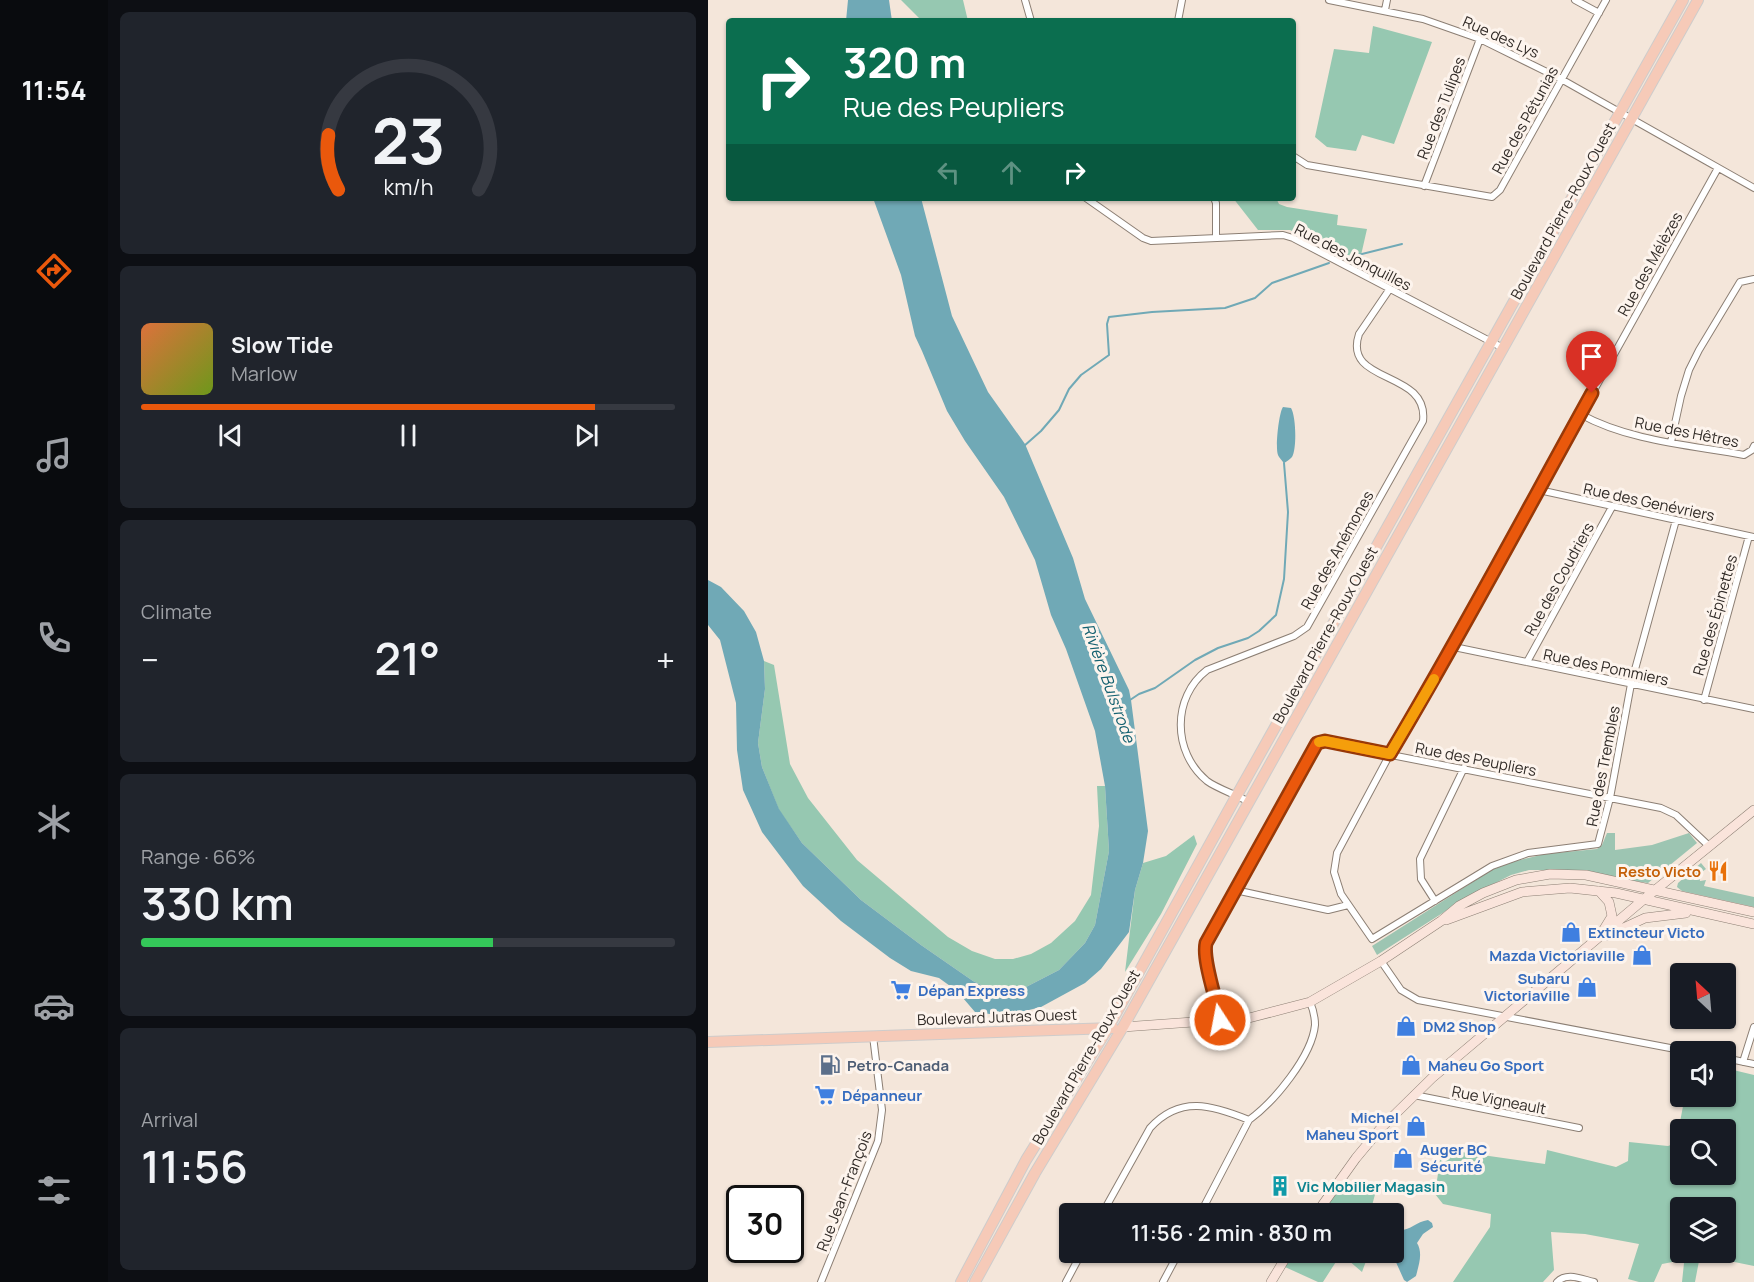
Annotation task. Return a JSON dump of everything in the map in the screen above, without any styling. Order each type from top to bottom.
[{"type":"main road","name":"Boulevard Pierre-Roux Ouest","points":[[961,1282],[1026,1160],[1108,1028],[1683,0]]},
{"type":"main road","name":"Boulevard Pierre-Roux Ouest","points":[[975,1282],[1035,1173],[1123,1027],[1698,0]]},
{"type":"main road","points":[[1324,1203],[1356,1158],[1414,1095],[1505,1015],[1754,810]]},
{"type":"main road","name":"Boulevard Jutras Ouest","points":[[708,1042],[1108,1028],[1269,1014],[1310,1002],[1381,961],[1460,906],[1483,893],[1516,880],[1550,874],[1586,875],[1754,912]]},
{"type":"main road","name":"Boulevard Jutras Ouest","points":[[1441,921],[1465,915],[1502,898],[1522,892],[1570,888],[1599,891],[1754,924]]},
{"type":"main road","points":[[1593,942],[1612,916],[1610,902],[1599,891]]},
{"type":"main road","points":[[1593,942],[1646,918],[1700,913]]},
{"type":"main road","points":[[1271,1282],[1282,1263]]},
{"type":"street","points":[[1025,0],[1029,18]]},
{"type":"street","points":[[1179,18],[1182,0]]},
{"type":"street","name":"Rue des Lys","points":[[1329,0],[1424,19],[1480,39],[1561,79],[1754,188]]},
{"type":"street","points":[[1385,10],[1387,0]]},
{"type":"street","points":[[1575,0],[1599,13]]},
{"type":"street","name":"Rue des Pétunias","points":[[1296,158],[1307,165],[1487,197],[1496,194],[1606,0]]},
{"type":"street","name":"Rue des Tulipes","points":[[1424,186],[1480,39]]},
{"type":"street","name":"Rue des Mélèzes","points":[[1372,939],[1348,905],[1336,881],[1334,862],[1337,853],[1390,754],[1454,647],[1487,582],[1718,168]]},
{"type":"street","name":"Rue des Jonquilles","points":[[1090,201],[1151,242],[1283,235],[1293,238],[1503,348]]},
{"type":"street","points":[[1215,201],[1216,238]]},
{"type":"street","points":[[1671,442],[1681,396],[1699,350],[1740,282],[1754,279]]},
{"type":"street","name":"Rue des Anémones","points":[[1249,802],[1207,781],[1186,753],[1180,717],[1183,701],[1195,680],[1206,670],[1294,636],[1307,627],[1423,421],[1422,407],[1414,392],[1364,364],[1356,353],[1356,342],[1362,327],[1389,290]]},
{"type":"street","name":"Rue des Hêtres","points":[[1580,414],[1612,429],[1671,442],[1744,455],[1754,446]]},
{"type":"street","name":"Rue des Genévriers","points":[[1539,490],[1752,537]]},
{"type":"street","name":"Rue des Coudriers","points":[[1527,662],[1612,507]]},
{"type":"street","name":"Rue des Trembles","points":[[1372,939],[1492,866],[1541,850],[1598,844],[1610,798],[1631,684],[1677,520]]},
{"type":"street","name":"Rue des Épinettes","points":[[1704,700],[1752,537]]},
{"type":"street","name":"Rue des Pommiers","points":[[1454,647],[1754,709]]},
{"type":"street","name":"Rue des Peupliers","points":[[1220,1020],[1204,949],[1317,743],[1325,741],[1670,811],[1709,846]]},
{"type":"street","points":[[1435,901],[1421,879],[1420,859],[1464,768]]},
{"type":"street","points":[[1235,890],[1328,910],[1348,905]]},
{"type":"street","points":[[1381,961],[1401,990],[1418,1000],[1670,1048]]},
{"type":"street","points":[[1206,1203],[1249,1120],[1272,1102],[1300,1060],[1314,1030],[1314,1012],[1310,1002]]},
{"type":"street","points":[[1743,1062],[1754,1027]]},
{"type":"street","name":"Rue Jean-François","points":[[821,1282],[878,1142],[882,1110],[873,1035]]},
{"type":"street","points":[[1736,1060],[1754,1064]]},
{"type":"street","name":"Rue Vigneault","points":[[1414,1095],[1579,1128]]},
{"type":"street","points":[[1108,1203],[1150,1128],[1158,1118],[1173,1109],[1204,1106],[1249,1120]]},
{"type":"street","points":[[1066,1282],[1076,1263]]},
{"type":"street","points":[[1163,1282],[1173,1263]]},
{"type":"street","points":[[1557,1282],[1569,1276],[1594,1282]]},
{"type":"green space","points":[[901,0],[963,0],[967,18],[919,18]]},
{"type":"green space","points":[[1373,26],[1432,42],[1394,144],[1362,135],[1356,151],[1327,147],[1315,137],[1334,49],[1369,53]]},
{"type":"green space","points":[[1235,201],[1278,201],[1287,207],[1338,215],[1337,225],[1367,229],[1359,264],[1290,230],[1258,230]]},
{"type":"green space","points":[[764,661],[774,665],[790,764],[808,798],[857,860],[948,937],[972,951],[995,959],[1013,959],[1031,954],[1051,943],[1075,921],[1091,895],[1099,826],[1097,786],[1105,786],[1109,851],[1095,925],[1085,943],[1059,970],[1026,987],[1000,994],[973,981],[861,900],[802,843],[779,810],[762,767],[758,743],[765,689]]},
{"type":"green space","points":[[1607,833],[1615,833],[1615,850],[1652,845],[1689,833],[1697,843],[1648,883],[1557,870],[1529,870],[1511,875],[1466,898],[1377,955],[1372,946],[1492,870],[1512,862],[1545,854],[1597,849],[1602,845]]},
{"type":"green space","points":[[1194,835],[1197,844],[1161,914],[1125,972],[1135,890],[1143,863],[1166,856]]},
{"type":"green space","points":[[1701,863],[1706,869],[1699,874],[1700,881],[1706,880],[1704,886],[1754,897],[1754,907],[1682,891],[1677,887],[1678,883]]},
{"type":"green space","points":[[1736,1071],[1754,1075],[1754,1266],[1736,1262],[1736,1197],[1670,1197],[1670,1262],[1662,1264],[1654,1282],[1628,1279],[1639,1244],[1585,1234],[1551,1232],[1554,1270],[1543,1282],[1453,1282],[1490,1227],[1491,1214],[1443,1204],[1435,1194],[1441,1153],[1447,1150],[1545,1164],[1547,1150],[1616,1167],[1628,1161],[1629,1142],[1670,1145],[1670,1185],[1736,1185],[1736,1119],[1681,1119],[1683,1107],[1736,1107]]},
{"type":"green space","points":[[1343,1181],[1377,1187],[1373,1203],[1327,1203]]},
{"type":"green space","points":[[1288,1263],[1335,1263],[1323,1282],[1318,1282],[1285,1267]]},
{"type":"green space","points":[[1352,1263],[1365,1263],[1362,1272]]},
{"type":"green space","points":[[1684,1263],[1699,1263],[1695,1282],[1682,1282]]},
{"type":"water","points":[[848,0],[889,0],[892,18],[846,18]]},
{"type":"water","name":"Rivière Bulstrode","points":[[874,201],[922,201],[952,316],[988,392],[1025,444],[1073,558],[1085,599],[1129,690],[1131,700],[1148,831],[1143,863],[1135,890],[1129,932],[1101,969],[1085,983],[1041,1007],[1005,1016],[975,1012],[957,991],[939,978],[911,971],[890,958],[841,921],[803,886],[762,832],[743,790],[737,750],[736,703],[720,640],[708,625],[708,580],[721,587],[744,611],[756,632],[764,661],[765,689],[758,743],[762,767],[779,809],[802,843],[861,900],[973,981],[1000,994],[1026,987],[1059,970],[1085,943],[1095,925],[1109,851],[1105,786],[1095,731],[1066,649],[1051,615],[1035,560],[1004,497],[947,411],[915,336],[901,275]]},
{"type":"water","points":[[1283,407],[1291,408],[1295,432],[1294,453],[1284,463],[1277,451],[1279,423]]},
{"type":"water","points":[[1428,1220],[1433,1227],[1423,1234],[1417,1243],[1420,1255],[1416,1276],[1407,1282],[1396,1263],[1404,1263],[1404,1230]]},
{"type":"waterway","points":[[1342,259],[1402,244]]},
{"type":"waterway","points":[[1024,446],[1059,410],[1069,389],[1081,375],[1109,355],[1107,324],[1109,317],[1225,308],[1255,298],[1272,283],[1329,263]]},
{"type":"waterway","name":"Rivière Bulstrode","points":[[1130,700],[1155,688],[1195,660],[1218,648],[1248,638],[1276,615],[1284,579],[1288,512],[1284,463]]},
{"type":"slow traffic","points":[[1319,742],[1325,741],[1390,754],[1434,679]]},
{"type":"place","name":"Resto Victo","points":[[1718,871]]},
{"type":"place","name":"Extincteur Victo","points":[[1571,932]]},
{"type":"place","name":"Mazda Victoriaville","points":[[1642,955]]},
{"type":"place","name":"Subaru Victoriaville","points":[[1587,987]]},
{"type":"place","name":"Dépan Express","points":[[901,990]]},
{"type":"place","name":"DM2 Shop","points":[[1406,1026]]},
{"type":"place","name":"Petro-Canada","points":[[830,1065]]},
{"type":"place","name":"Maheu Go Sport","points":[[1411,1065]]},
{"type":"place","name":"Dépanneur","points":[[825,1095]]},
{"type":"place","name":"Michel Maheu Sport","points":[[1416,1126]]},
{"type":"place","name":"Auger BC Sécurité","points":[[1403,1158]]},
{"type":"place","name":"Vic Mobilier Magasin","points":[[1280,1186]]},
{"type":"route","points":[[1220,1020],[1204,949],[1206,943],[1317,743],[1325,741],[1390,754],[1454,647],[1487,582],[1592,393]]}]
